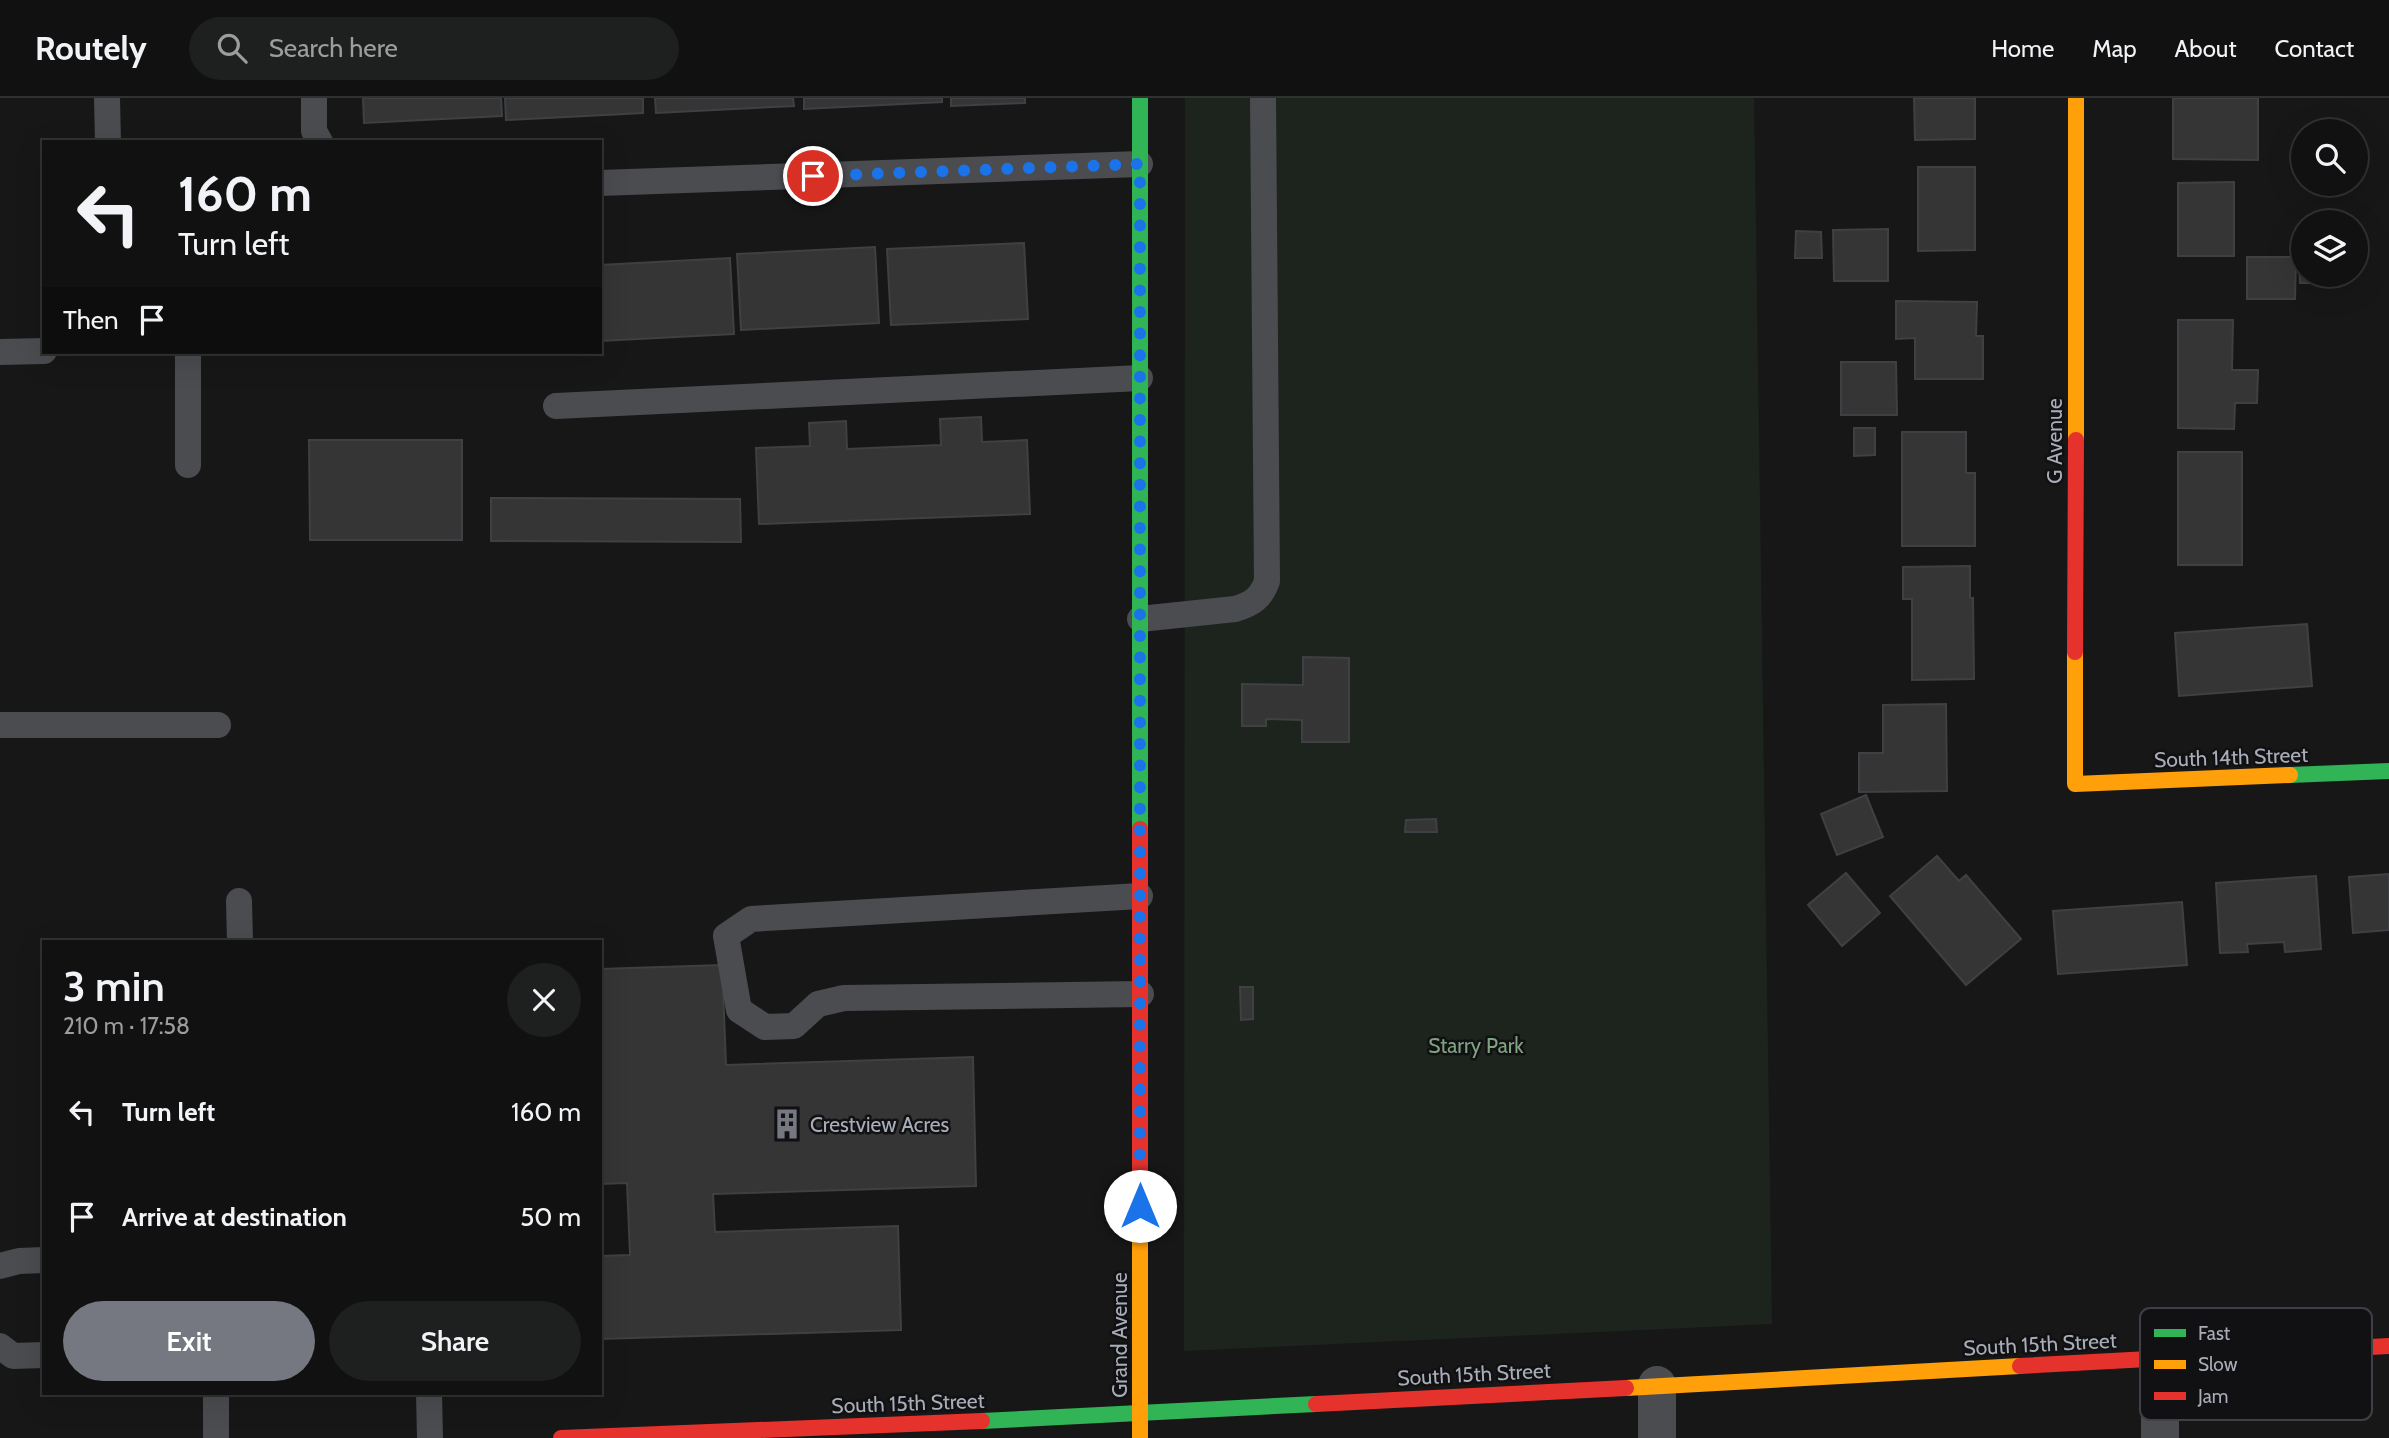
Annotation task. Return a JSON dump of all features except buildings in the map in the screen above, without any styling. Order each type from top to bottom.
[{"type":"street","name":"Grand Avenue","points":[[1140,98],[1140,1438]]},
{"type":"street","name":"G Avenue","points":[[2075,784],[2076,98]]},
{"type":"street","name":"South 14th Street","points":[[2075,784],[2389,771]]},
{"type":"street","name":"South 15th Street","points":[[561,1438],[1140,1414],[2140,1360]]},
{"type":"street","points":[[1657,1385],[1657,1438]]},
{"type":"street","points":[[2160,1420],[2160,1438]]},
{"type":"lane","points":[[107,98],[108,140]]},
{"type":"lane","points":[[314,98],[314,131],[319,140]]},
{"type":"lane","points":[[1140,619],[1250,605],[1262,594],[1267,581],[1263,98]]},
{"type":"lane","points":[[602,183],[1140,164]]},
{"type":"lane","points":[[0,352],[42,351]]},
{"type":"lane","points":[[188,354],[188,466]]},
{"type":"lane","points":[[556,406],[1140,378]]},
{"type":"lane","points":[[0,725],[218,725]]},
{"type":"lane","points":[[1140,896],[751,919],[726,936],[739,1010],[765,1027],[794,1026],[818,1004],[844,998],[1141,994]]},
{"type":"lane","points":[[239,901],[240,940]]},
{"type":"lane","points":[[0,1266],[19,1261],[42,1261]]},
{"type":"lane","points":[[0,1346],[13,1356],[42,1356]]},
{"type":"lane","points":[[216,1395],[216,1438]]},
{"type":"lane","points":[[429,1395],[430,1438]]},
{"type":"green space","name":"Starry Park","points":[[1185,98],[1754,98],[1772,1324],[1184,1351]]},
{"type":"traffic: fast","points":[[1140,98],[1140,829]]},
{"type":"traffic: fast","points":[[2290,775],[2389,771]]},
{"type":"traffic: fast","points":[[982,1421],[1316,1404]]},
{"type":"traffic: slow","points":[[2076,98],[2076,440]]},
{"type":"traffic: slow","points":[[2075,652],[2075,784],[2290,775]]},
{"type":"traffic: slow","points":[[1140,1204],[1140,1438]]},
{"type":"traffic: slow","points":[[1626,1388],[2020,1366]]},
{"type":"traffic: jam","points":[[2075,652],[2076,440]]},
{"type":"traffic: jam","points":[[1140,829],[1140,1204]]},
{"type":"traffic: jam","points":[[2372,1347],[2389,1346]]},
{"type":"traffic: jam","points":[[2020,1366],[2140,1359]]},
{"type":"traffic: jam","points":[[1316,1404],[1626,1388]]},
{"type":"traffic: jam","points":[[561,1438],[982,1421]]},
{"type":"place","name":"Crestview Acres","points":[[787,1124]]},
{"type":"route","points":[[813,176],[1140,164],[1140,1206]]}]
